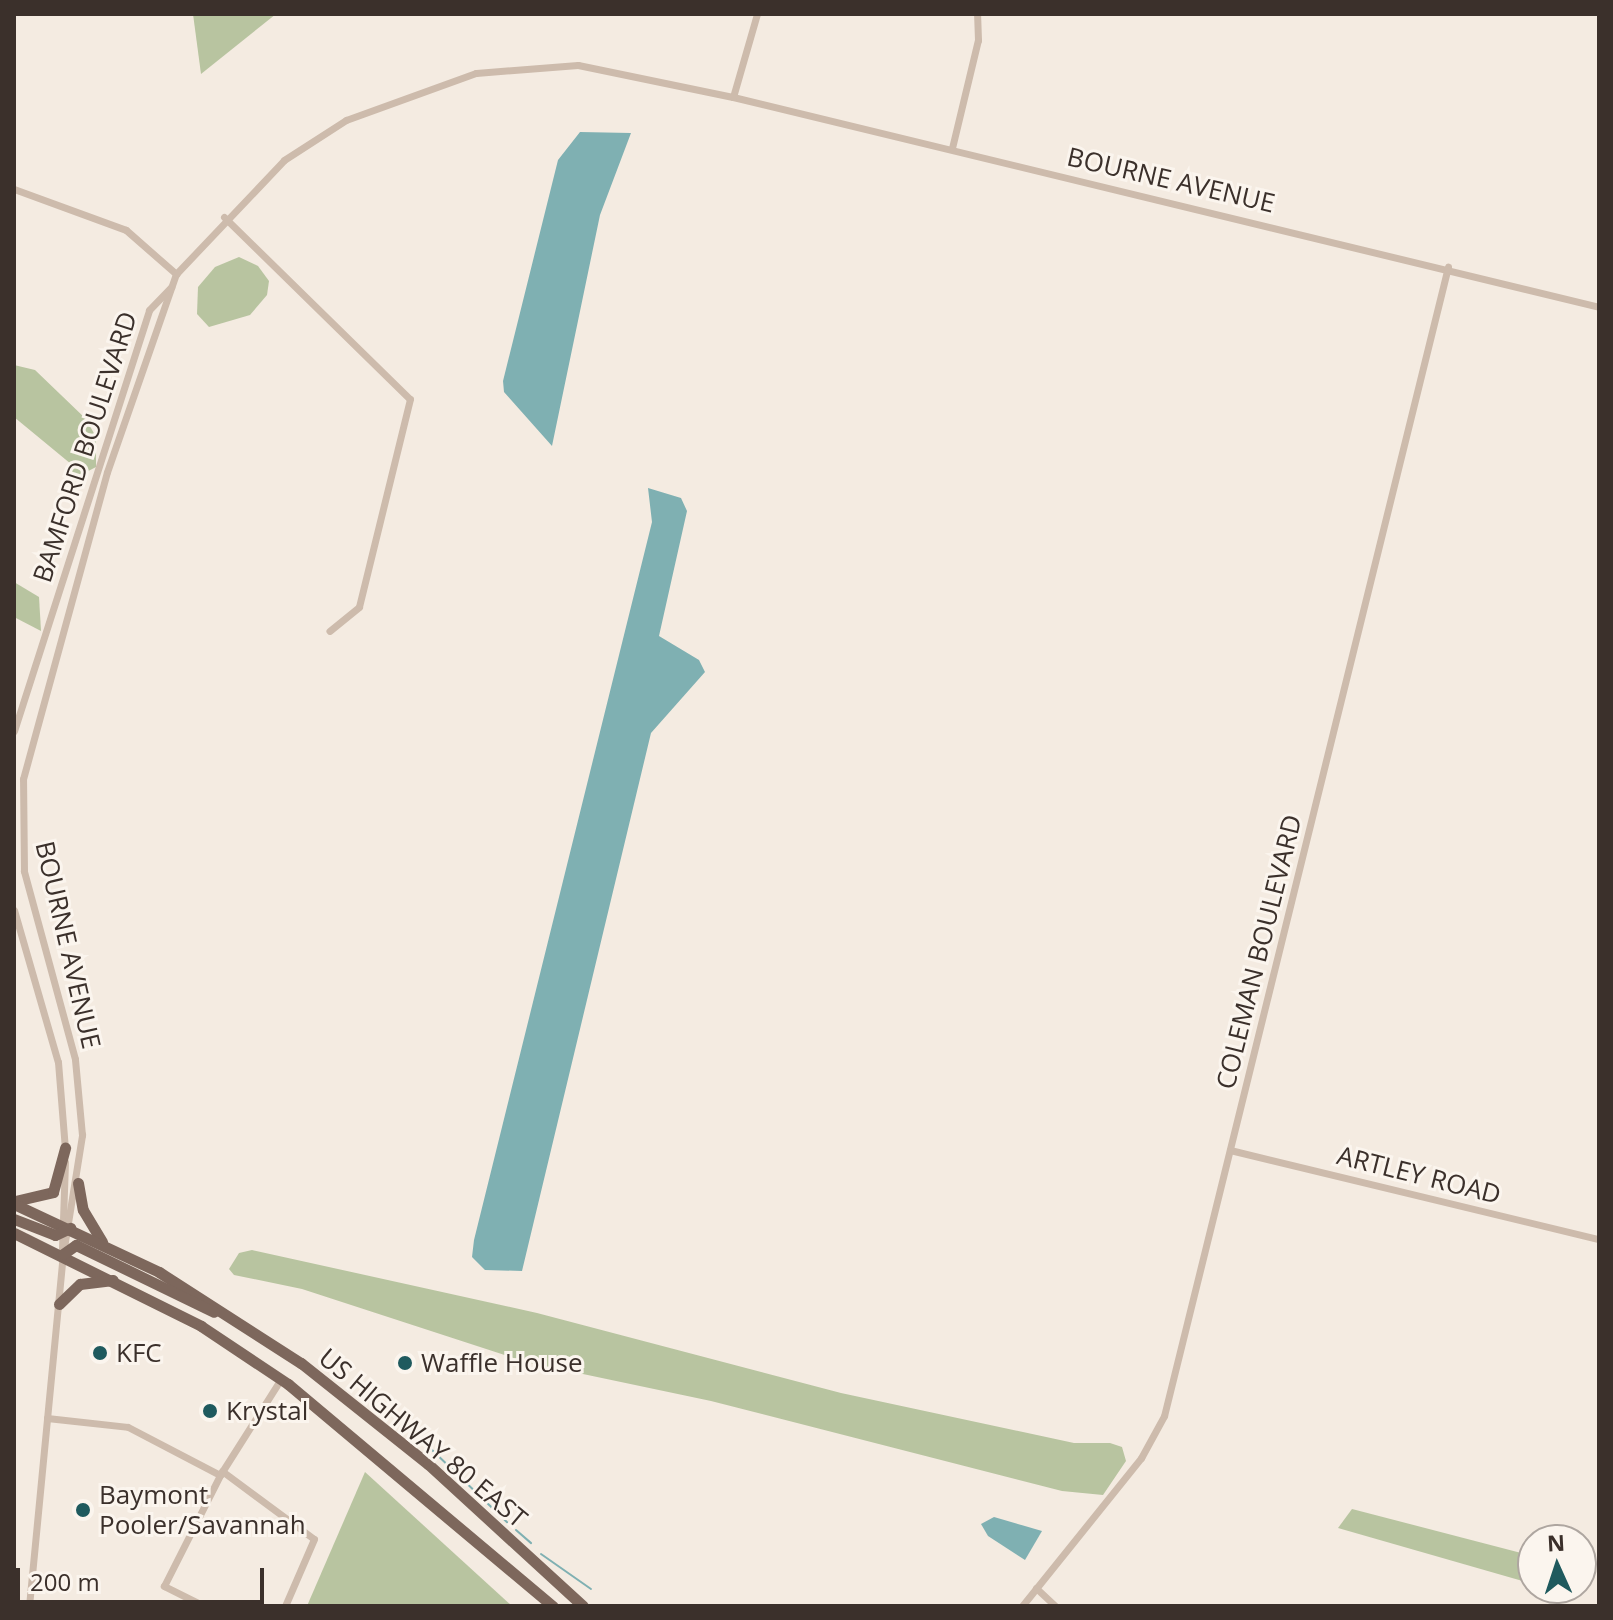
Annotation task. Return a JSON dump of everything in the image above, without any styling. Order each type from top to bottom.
[{"type":"main road","points":[[14,1202],[53,1192],[65,1148]]},
{"type":"main road","points":[[78,1183],[85,1217],[105,1245]]},
{"type":"main road","name":"US HIGHWAY 80 EAST","points":[[14,1202],[63,1229],[105,1245],[249,1327],[356,1403],[583,1606]]},
{"type":"main road","points":[[14,1219],[63,1229]]},
{"type":"main road","name":"US HIGHWAY 80 EAST","points":[[14,1233],[118,1280],[281,1379],[344,1424],[553,1606]]},
{"type":"main road","points":[[63,1254],[76,1245],[249,1327]]},
{"type":"main road","points":[[59,1304],[80,1284],[118,1280]]},
{"type":"street","points":[[733,97],[757,14]]},
{"type":"street","points":[[952,148],[978,40],[977,14]]},
{"type":"street","name":"BAMFORD BOULEVARD","points":[[62,626],[176,274],[224,217],[284,160],[346,120],[476,73],[578,65],[733,97]]},
{"type":"street","name":"BOURNE AVENUE","points":[[733,97],[1448,267],[1599,307]]},
{"type":"street","points":[[14,189],[134,235],[176,274]]},
{"type":"street","points":[[224,217],[410,399],[359,607],[329,631]]},
{"type":"street","name":"COLEMAN BOULEVARD","points":[[1022,1606],[1159,1428],[1448,267]]},
{"type":"street","name":"BAMFORD BOULEVARD","points":[[14,731],[149,310],[171,287]]},
{"type":"street","name":"BOURNE AVENUE","points":[[62,626],[26,748],[20,821],[24,871],[75,1059],[78,1183],[63,1229]]},
{"type":"street","name":"BOURNE AVENUE","points":[[14,910],[58,1062],[65,1148],[63,1254]]},
{"type":"street","name":"ARTLEY ROAD","points":[[1230,1150],[1599,1239]]},
{"type":"street","points":[[29,1606],[59,1304],[63,1229]]},
{"type":"street","points":[[204,1606],[164,1586],[221,1473],[281,1379]]},
{"type":"street","points":[[47,1418],[128,1427],[221,1473],[314,1539],[285,1606]]},
{"type":"street","points":[[1036,1588],[1055,1606]]},
{"type":"green space","points":[[193,14],[276,14],[201,74]]},
{"type":"green space","points":[[239,257],[258,266],[269,281],[267,295],[250,315],[209,327],[197,314],[198,287],[215,267]]},
{"type":"green space","points":[[14,365],[35,370],[86,419],[96,437],[96,467],[73,479],[71,464],[14,417]]},
{"type":"green space","points":[[14,582],[39,597],[41,631],[14,617]]},
{"type":"green space","points":[[252,1250],[537,1313],[841,1393],[1074,1443],[1110,1443],[1122,1447],[1126,1461],[1103,1495],[1062,1491],[711,1401],[526,1362],[302,1289],[234,1275],[229,1269],[239,1253]]},
{"type":"green space","points":[[365,1472],[512,1606],[307,1606]]},
{"type":"green space","points":[[1352,1509],[1517,1552],[1517,1579],[1338,1528]]},
{"type":"water","points":[[580,132],[631,133],[600,215],[552,446],[504,392],[503,381],[558,160]]},
{"type":"water","points":[[648,488],[681,498],[687,511],[659,636],[699,660],[705,672],[651,733],[522,1271],[485,1270],[472,1257],[474,1240],[652,522]]},
{"type":"water","points":[[994,1517],[1042,1531],[1025,1560],[988,1536],[981,1524]]},
{"type":"waterway","points":[[430,1448],[507,1522]]},
{"type":"waterway","points":[[516,1530],[531,1543]]},
{"type":"waterway","points":[[541,1554],[591,1589]]},
{"type":"place","name":"KFC","points":[[100,1353]]},
{"type":"place","name":"Waffle House","points":[[405,1363]]},
{"type":"place","name":"Krystal","points":[[210,1411]]},
{"type":"place","name":"Baymont Pooler/Savannah","points":[[83,1510]]}]
